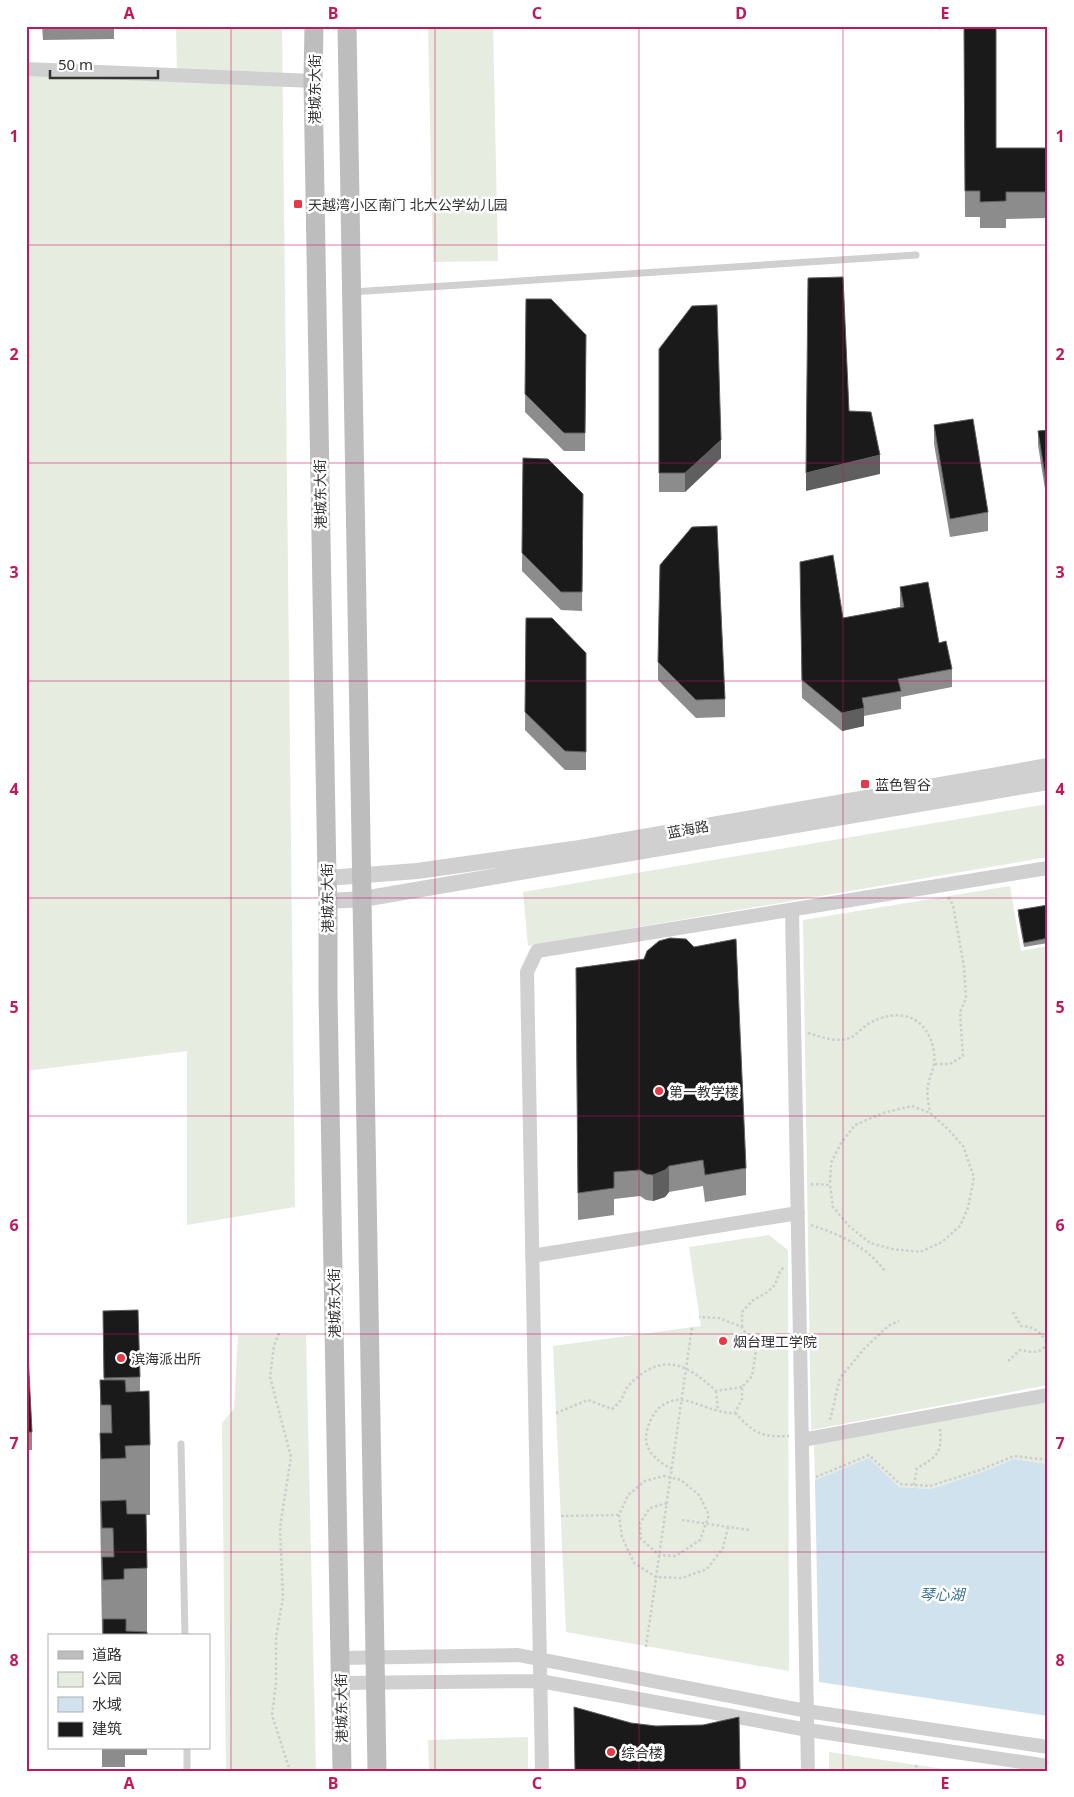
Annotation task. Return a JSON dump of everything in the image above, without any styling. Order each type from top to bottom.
[{"type":"main road","name":"港城东大街","points":[[314,26],[313,81],[342,1771]]},
{"type":"main road","points":[[348,26],[361,874],[363,899],[378,1771]]},
{"type":"street","points":[[26,69],[313,81]]},
{"type":"street","name":"蓝海路","points":[[327,878],[417,871],[580,848],[1048,766]]},
{"type":"street","name":"蓝海路","points":[[328,901],[363,899],[1048,782]]},
{"type":"street","points":[[542,1771],[527,972],[537,951],[1048,868]]},
{"type":"street","points":[[792,910],[798,1212],[796,1438],[808,1771]]},
{"type":"street","points":[[532,1256],[798,1212]]},
{"type":"street","points":[[796,1438],[1048,1395]]},
{"type":"street","points":[[340,1658],[518,1655],[807,1712],[1048,1748]]},
{"type":"street","points":[[340,1683],[540,1681],[808,1730],[1048,1766]]},
{"type":"lane","points":[[352,292],[916,255]]},
{"type":"lane","points":[[181,1444],[184,1634]]},
{"type":"lane","points":[[187,1750],[187,1771]]},
{"type":"path","points":[[935,1064],[950,1064],[963,1056],[960,1012],[966,998],[964,968],[953,905],[947,896]]},
{"type":"path","points":[[804,1032],[831,1040],[850,1037],[868,1024],[887,1015],[905,1015],[925,1028],[933,1050],[935,1064],[928,1086],[930,1113]]},
{"type":"path","points":[[912,1106],[930,1113],[963,1146],[974,1177],[968,1208],[960,1226],[942,1242],[920,1252],[892,1249],[870,1243],[849,1226],[834,1207],[830,1185],[831,1163],[841,1143],[855,1125],[883,1113],[912,1106]]},
{"type":"path","points":[[807,1184],[830,1185]]},
{"type":"path","points":[[807,1224],[836,1233],[859,1245],[875,1258],[885,1271]]},
{"type":"path","points":[[716,1391],[742,1386],[752,1376],[756,1351],[742,1327],[742,1312],[752,1301],[775,1285],[780,1271],[789,1262]]},
{"type":"path","points":[[1008,1361],[1020,1350],[1036,1353],[1047,1345],[1044,1336],[1030,1326],[1022,1326],[1013,1312]]},
{"type":"path","points":[[699,1317],[719,1318],[742,1327]]},
{"type":"path","points":[[829,1426],[840,1378],[864,1349],[888,1326],[899,1321]]},
{"type":"path","points":[[646,1646],[692,1327]]},
{"type":"path","points":[[279,1333],[274,1346],[270,1377],[291,1457],[280,1527],[283,1598],[276,1637],[276,1683],[272,1715],[290,1771]]},
{"type":"path","points":[[556,1413],[588,1400],[612,1409],[621,1400],[628,1385],[647,1370],[668,1364],[686,1368],[703,1378],[716,1391],[718,1411]]},
{"type":"path","points":[[735,1413],[742,1399],[742,1386]]},
{"type":"path","points":[[672,1469],[660,1463],[652,1454],[646,1442],[647,1429],[651,1417],[660,1406],[682,1400],[718,1411],[735,1413],[751,1430],[775,1437],[796,1438]]},
{"type":"path","points":[[914,1485],[917,1468],[932,1460],[941,1445],[939,1415]]},
{"type":"path","points":[[815,1477],[869,1455],[900,1484],[930,1486],[980,1470],[1014,1456],[1048,1460]]},
{"type":"path","points":[[667,1503],[650,1508],[640,1523],[641,1538],[659,1555],[676,1556],[700,1540],[709,1515],[699,1495],[681,1480],[664,1476],[645,1481],[628,1495],[619,1515],[622,1537],[634,1562],[656,1577],[682,1578],[707,1569],[722,1548],[728,1527]]},
{"type":"path","points":[[561,1516],[619,1515]]},
{"type":"path","points":[[682,1520],[749,1530]]},
{"type":"path","points":[[916,1765],[918,1771]]},
{"type":"green space","points":[[176,26],[282,26],[295,1207],[187,1225],[187,1051],[26,1071],[26,69],[177,75]]},
{"type":"green space","points":[[428,26],[493,26],[498,261],[433,262]]},
{"type":"green space","points":[[1048,804],[1048,857],[528,946],[523,892]]},
{"type":"green space","points":[[1010,886],[1021,951],[1048,946],[1048,1385],[811,1430],[803,920]]},
{"type":"green space","points":[[769,1235],[788,1250],[789,1671],[566,1632],[553,1346],[701,1326],[689,1247]]},
{"type":"green space","points":[[238,1335],[306,1335],[316,1771],[226,1771],[222,1423],[234,1409]]},
{"type":"green space","points":[[1048,1402],[1048,1464],[1014,1459],[931,1489],[899,1487],[869,1458],[815,1480],[814,1444]]},
{"type":"green space","points":[[528,1737],[528,1771],[429,1771],[428,1740]]},
{"type":"green space","points":[[829,1752],[957,1771],[829,1771]]},
{"type":"water","name":"琴心湖","points":[[869,1458],[899,1487],[931,1489],[1014,1459],[1048,1464],[1048,1716],[819,1682],[815,1480]]},
{"type":"building","points":[[964,26],[996,26],[996,148],[1048,148],[1048,192],[1006,192],[1006,201],[980,202],[980,191],[965,191]]},
{"type":"building","points":[[843,277],[849,411],[871,412],[880,455],[806,473],[808,278]]},
{"type":"building","points":[[526,299],[551,299],[586,335],[585,433],[564,433],[525,394]]},
{"type":"building","points":[[717,305],[721,440],[685,473],[659,473],[659,349],[692,306]]},
{"type":"building","points":[[973,419],[988,512],[950,519],[934,425]]},
{"type":"building","points":[[1048,430],[1048,494],[1038,431]]},
{"type":"building","points":[[523,458],[548,459],[583,494],[582,592],[561,592],[522,553]]},
{"type":"building","points":[[717,526],[725,699],[696,700],[658,662],[660,565],[692,527]]},
{"type":"building","points":[[833,555],[843,618],[904,607],[900,587],[928,582],[939,643],[946,641],[952,669],[898,679],[901,691],[862,698],[864,708],[842,713],[802,680],[800,562]]},
{"type":"building","points":[[526,618],[552,618],[586,653],[586,752],[565,751],[525,712]]},
{"type":"building","points":[[1048,905],[1048,938],[1024,943],[1018,910]]},
{"type":"building","name":"第一教学楼","points":[[670,938],[686,939],[694,947],[736,939],[746,1168],[705,1175],[703,1160],[669,1166],[665,1170],[653,1175],[646,1174],[640,1170],[614,1172],[614,1188],[578,1193],[576,968],[644,959],[647,951],[659,941]]},
{"type":"building","name":"滨海派出所","points":[[138,1310],[140,1377],[104,1378],[103,1311]]},
{"type":"building","points":[[26,1353],[28,1353],[32,1432],[26,1432]]},
{"type":"building","points":[[100,1380],[125,1380],[126,1392],[149,1391],[150,1445],[125,1446],[126,1458],[101,1459],[100,1433],[112,1433],[111,1405],[101,1405]]},
{"type":"building","points":[[126,1500],[127,1514],[146,1514],[147,1568],[124,1569],[124,1579],[103,1580],[102,1557],[114,1557],[113,1528],[102,1528],[101,1501]]},
{"type":"building","points":[[103,1619],[126,1619],[126,1631],[147,1632],[147,1634],[103,1634]]},
{"type":"building","points":[[574,1707],[631,1723],[656,1726],[703,1725],[739,1717],[740,1771],[575,1771]]},
{"type":"place","name":"天越湾小区南门 北大公学幼儿园","points":[[298,204]]},
{"type":"place","name":"蓝色智谷","points":[[865,784]]},
{"type":"place","name":"第一教学楼","points":[[659,1091]]},
{"type":"place","name":"烟台理工学院","points":[[723,1341]]},
{"type":"place","name":"滨海派出所","points":[[121,1358]]},
{"type":"place","name":"综合楼","points":[[611,1752]]}]
